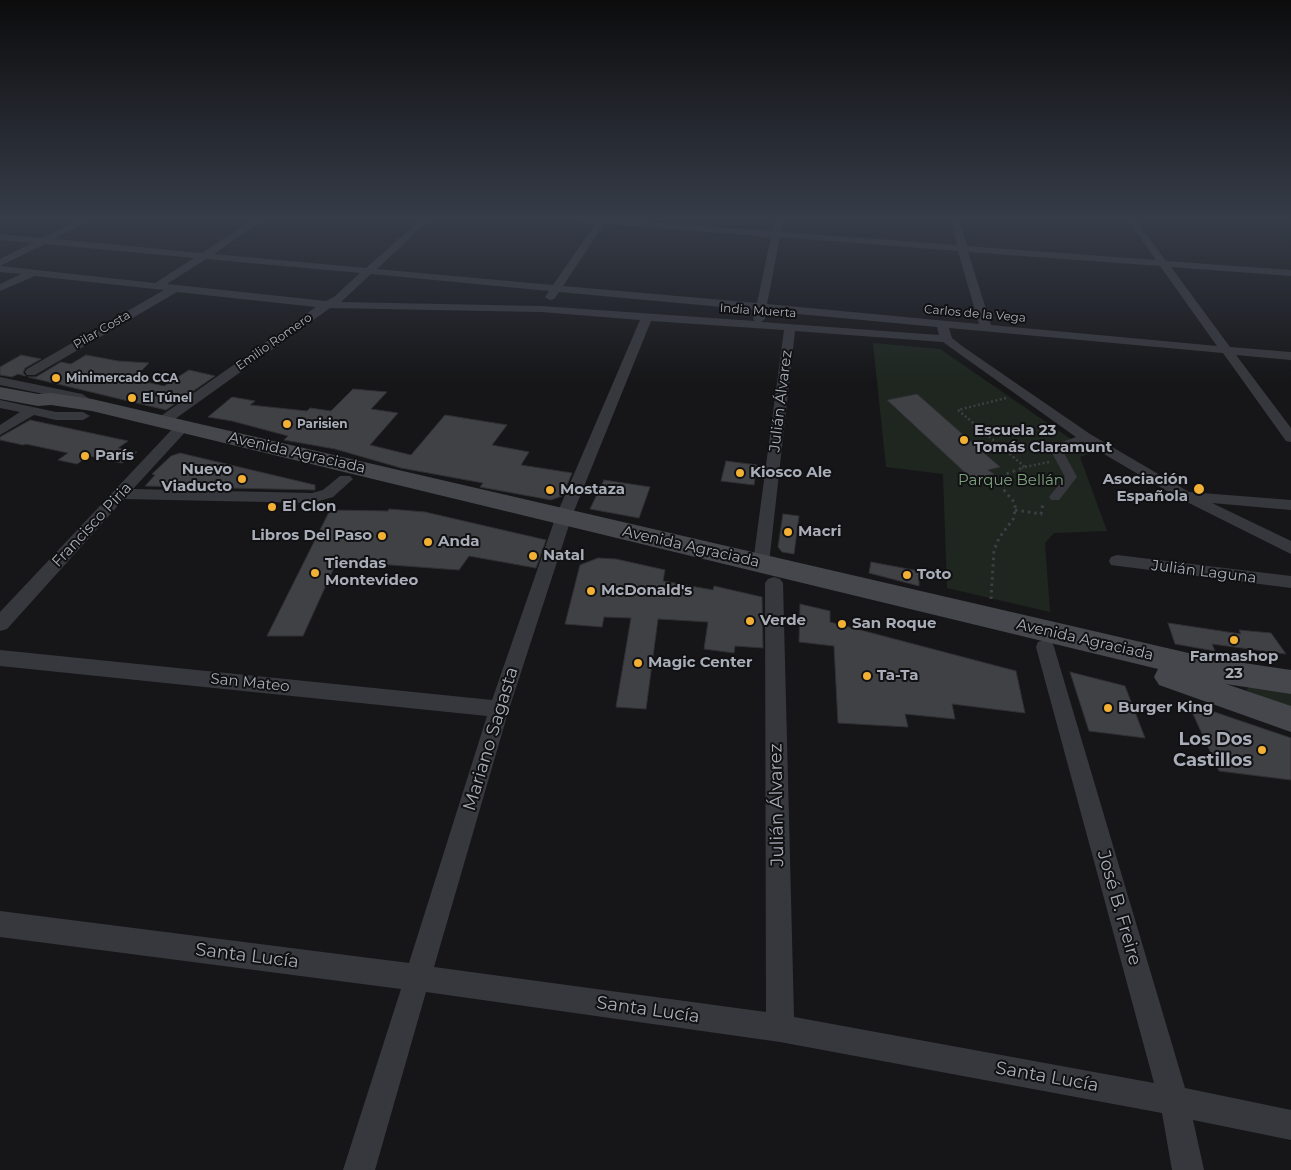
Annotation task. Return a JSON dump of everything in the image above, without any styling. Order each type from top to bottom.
[{"type":"main road","name":"Avenida Agraciada","points":[[0,393],[35,406],[88,411],[173,428],[767,573],[1045,647],[1180,679],[1291,719]]},
{"type":"main road","name":"Avenida Agraciada","points":[[173,428],[346,479],[562,523]]},
{"type":"main road","name":"Avenida Agraciada","points":[[767,573],[988,617],[1210,670],[1291,682]]},
{"type":"street","points":[[0,288],[32,274]]},
{"type":"street","name":"India Muerta","points":[[38,274],[328,305],[542,309],[790,328],[944,332]]},
{"type":"street","points":[[156,287],[176,274]]},
{"type":"street","name":"Emilio Romero","points":[[173,428],[366,274]]},
{"type":"street","name":"Carlos de la Vega","points":[[386,274],[761,308],[944,332],[986,328],[1291,356]]},
{"type":"street","points":[[542,309],[565,274]]},
{"type":"street","points":[[758,325],[768,274]]},
{"type":"street","points":[[970,274],[986,328]]},
{"type":"street","points":[[1171,274],[1291,438]]},
{"type":"street","name":"Pilar Costa","points":[[31,372],[174,289]]},
{"type":"street","name":"Mariano Sagasta","points":[[359,1170],[419,978],[499,709],[562,523],[647,317]]},
{"type":"street","name":"Julián Álvarez","points":[[780,1028],[767,573],[790,328]]},
{"type":"street","points":[[944,332],[958,350],[1085,437],[1184,495],[1291,548]]},
{"type":"street","name":"Avenida Agraciada","points":[[0,381],[77,397],[88,411]]},
{"type":"street","name":"Avenida Agraciada","points":[[0,404],[35,406]]},
{"type":"street","points":[[0,430],[35,406]]},
{"type":"street","name":"Francisco Piria","points":[[0,624],[121,494],[173,428]]},
{"type":"street","points":[[1055,497],[1071,477],[1058,453],[1060,446],[1085,437]]},
{"type":"street","points":[[121,494],[312,498],[328,494],[346,479]]},
{"type":"street","points":[[1184,495],[1291,505]]},
{"type":"street","name":"Julián Laguna","points":[[1117,561],[1291,582]]},
{"type":"street","name":"José B. Freire","points":[[1045,647],[1174,1101],[1188,1170]]},
{"type":"street","name":"San Mateo","points":[[0,658],[499,709]]},
{"type":"street","name":"Santa Lucía","points":[[0,924],[419,978],[780,1028],[1174,1101],[1291,1125]]},
{"type":"path","points":[[1022,394],[958,410],[1025,467]]},
{"type":"path","points":[[988,617],[994,580],[994,550],[999,538],[1014,518],[1015,502],[1003,489],[1006,474],[1025,467],[1061,460]]},
{"type":"path","points":[[1015,510],[1041,514],[1043,500],[1055,497]]},
{"type":"green space","name":"Parque Bellán","points":[[873,343],[940,349],[1091,453],[1080,457],[1107,531],[1054,533],[1045,543],[1050,612],[947,588],[943,474],[886,467]]},
{"type":"green space","points":[[1249,687],[1291,692],[1291,710],[1249,694],[1246,690]]},
{"type":"building","points":[[21,355],[41,359],[25,368],[23,373],[26,376],[18,374],[12,377],[0,375],[0,367]]},
{"type":"building","points":[[86,355],[118,361],[149,363],[133,379],[164,386],[189,370],[215,376],[166,410],[28,377],[36,377],[61,362],[71,364]]},
{"type":"building","points":[[353,389],[387,392],[371,409],[398,413],[370,445],[411,455],[445,415],[507,425],[492,445],[529,452],[521,465],[572,473],[565,490],[562,496],[551,500],[480,487],[483,483],[401,468],[335,449],[284,440],[288,436],[232,421],[208,417],[232,397],[255,401],[250,405],[307,411],[310,408],[331,411]]},
{"type":"building","points":[[917,394],[1000,467],[988,470],[994,474],[973,480],[887,400]]},
{"type":"building","points":[[30,420],[128,441],[118,448],[137,452],[122,463],[89,456],[77,464],[58,460],[68,453],[0,440],[0,437]]},
{"type":"building","points":[[180,453],[315,485],[315,490],[145,486],[155,475],[152,474],[171,456]]},
{"type":"building","name":"Kiosco Ale","points":[[726,461],[757,465],[754,485],[721,481]]},
{"type":"building","points":[[604,480],[650,487],[639,518],[590,509]]},
{"type":"building","points":[[389,509],[425,512],[546,540],[536,568],[469,556],[459,570],[337,561],[303,636],[267,636],[330,510],[388,511]]},
{"type":"building","name":"Macri","points":[[783,514],[799,516],[794,554],[782,552],[778,547]]},
{"type":"building","points":[[598,558],[616,559],[665,570],[663,581],[713,590],[714,586],[762,597],[763,648],[735,646],[734,653],[704,649],[708,622],[658,619],[646,709],[616,707],[631,618],[604,617],[602,627],[565,624],[580,565]]},
{"type":"building","points":[[871,562],[919,571],[919,586],[869,573]]},
{"type":"building","points":[[800,604],[830,611],[830,622],[1016,671],[1025,713],[952,704],[955,719],[905,714],[908,727],[838,723],[834,646],[799,642]]},
{"type":"building","points":[[1168,623],[1241,634],[1239,630],[1271,633],[1286,654],[1212,644],[1215,651],[1175,644]]},
{"type":"building","name":"Burger King","points":[[1070,672],[1125,686],[1145,738],[1089,731]]},
{"type":"building","points":[[1188,703],[1291,738],[1291,780],[1219,771]]},
{"type":"place","name":"Minimercado CCA","points":[[56,378]]},
{"type":"place","name":"El Túnel","points":[[132,398]]},
{"type":"place","name":"Parisien","points":[[287,424]]},
{"type":"place","name":"Escuela 23 Tomás Claramunt","points":[[964,440]]},
{"type":"place","name":"París","points":[[85,456]]},
{"type":"place","name":"Kiosco Ale","points":[[740,473]]},
{"type":"place","name":"Nuevo Viaducto","points":[[242,479]]},
{"type":"place","name":"Asociación Española","points":[[1199,489]]},
{"type":"place","name":"Mostaza","points":[[550,490]]},
{"type":"place","name":"El Clon","points":[[272,507]]},
{"type":"place","name":"Macri","points":[[788,532]]},
{"type":"place","name":"Libros Del Paso","points":[[382,536]]},
{"type":"place","name":"Anda","points":[[428,542]]},
{"type":"place","name":"Natal","points":[[533,556]]},
{"type":"place","name":"Tiendas Montevideo","points":[[315,573]]},
{"type":"place","name":"Toto","points":[[907,575]]},
{"type":"place","name":"McDonald's","points":[[591,591]]},
{"type":"place","name":"Verde","points":[[750,621]]},
{"type":"place","name":"San Roque","points":[[842,624]]},
{"type":"place","name":"Farmashop 23","points":[[1234,640]]},
{"type":"place","name":"Magic Center","points":[[638,663]]},
{"type":"place","name":"Ta-Ta","points":[[867,676]]},
{"type":"place","name":"Burger King","points":[[1108,708]]},
{"type":"place","name":"Los Dos Castillos","points":[[1262,750]]}]
